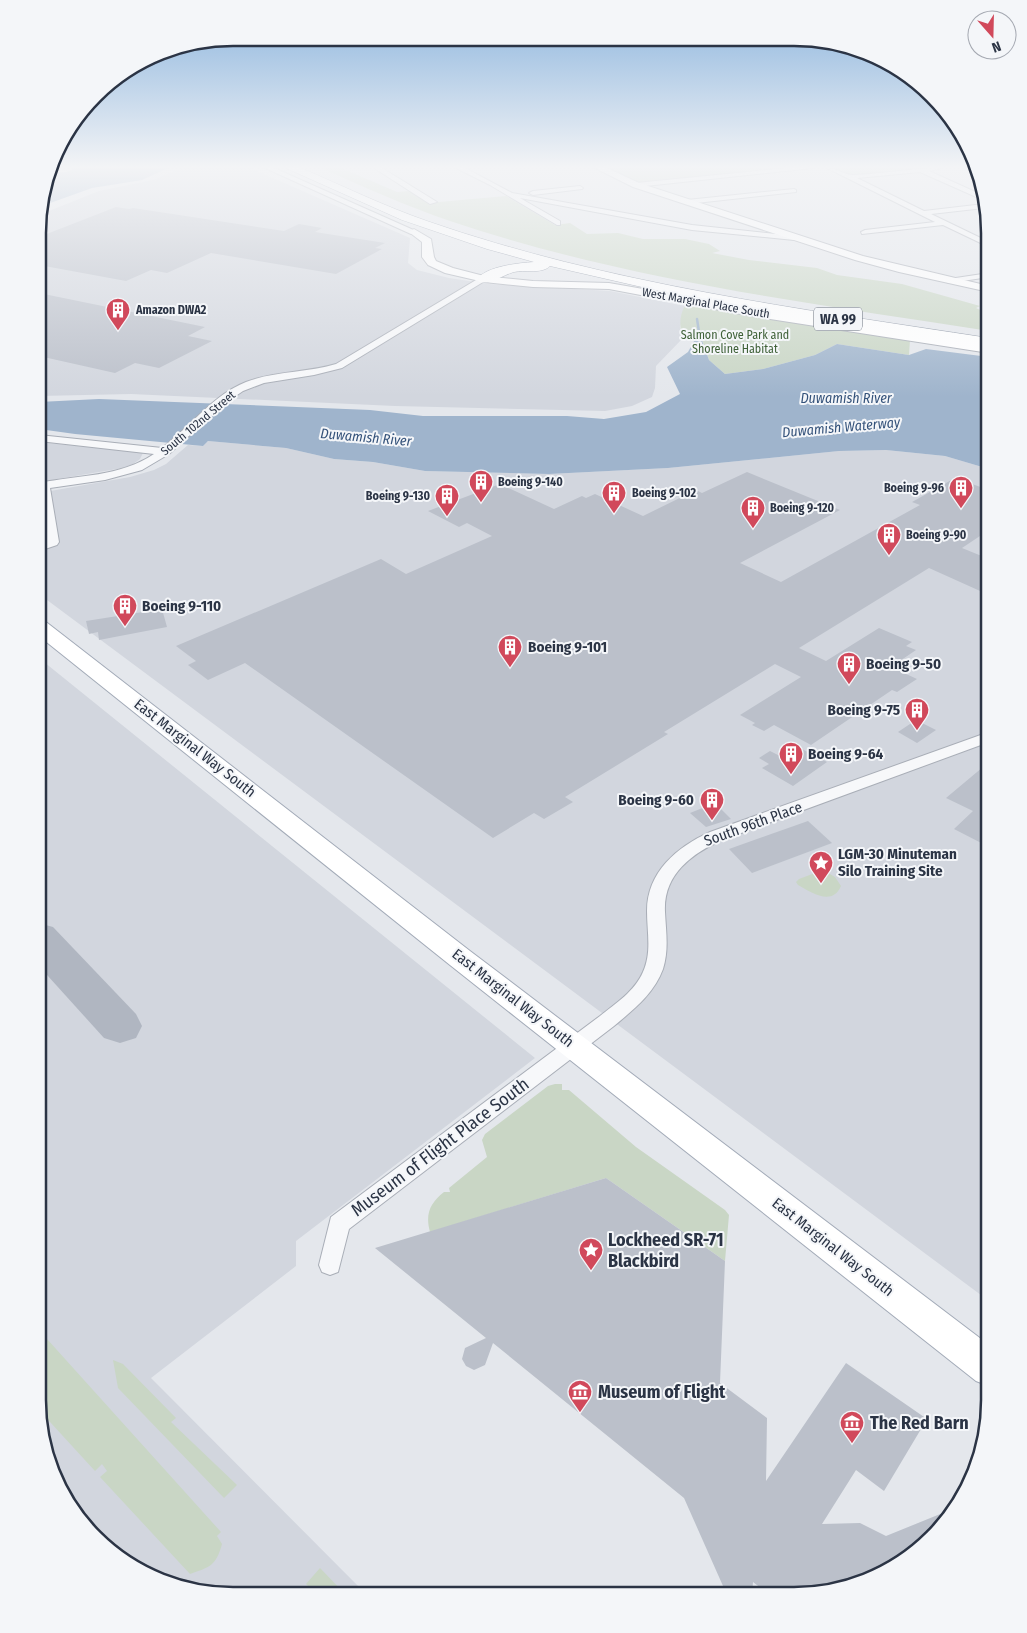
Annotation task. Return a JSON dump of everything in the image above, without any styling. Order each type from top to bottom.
[{"type":"highway","points":[[461,244],[495,257],[498,264],[484,279]]},
{"type":"highway","name":"WA 99","points":[[482,244],[686,293],[765,308],[981,341]]},
{"type":"highway","name":"WA 99","points":[[520,244],[590,264],[738,295],[981,333]]},
{"type":"highway","points":[[484,279],[502,270],[524,266],[545,266],[686,293]]},
{"type":"main road","name":"East Marginal Way South","points":[[46,631],[981,1362]]},
{"type":"street","name":"West Marginal Place South","points":[[427,244],[428,257],[432,263],[449,271],[484,279],[534,284],[609,286],[766,315],[981,348]]},
{"type":"street","points":[[814,244],[879,264],[981,287]]},
{"type":"street","points":[[949,281],[981,276]]},
{"type":"street","name":"South 102nd Street","points":[[46,485],[122,473],[141,466],[166,452],[226,399],[248,385],[323,372],[340,366],[484,279]]},
{"type":"street","points":[[46,439],[166,452]]},
{"type":"street","points":[[46,509],[53,542],[46,544]]},
{"type":"street","name":"South 96th Place","points":[[573,1045],[607,1021],[633,999],[646,984],[653,972],[659,940],[656,911],[658,893],[663,878],[673,863],[689,849],[716,836],[981,740]]},
{"type":"street","name":"Museum of Flight Place South","points":[[330,1265],[339,1224],[573,1045]]},
{"type":"shaded area","points":[[46,244],[410,244],[408,263],[417,270],[449,278],[489,284],[610,291],[685,306],[680,328],[682,339],[656,366],[655,388],[652,397],[632,406],[605,411],[395,406],[131,394],[46,396]]},
{"type":"shaded area","points":[[208,441],[286,448],[334,459],[373,462],[425,471],[549,474],[668,468],[839,451],[886,450],[945,456],[981,467],[981,1295],[46,599],[46,492],[130,477],[154,470],[166,464],[188,445],[203,446]]},
{"type":"shaded area","points":[[46,443],[143,453],[140,459],[123,468],[46,481]]},
{"type":"shaded area","points":[[46,664],[535,1058],[296,1241],[296,1266],[151,1378],[359,1587],[233,1587],[197,1583],[162,1573],[129,1555],[101,1532],[85,1514],[71,1493],[56,1460],[48,1424],[46,1400]]},
{"type":"green space","points":[[525,244],[709,244],[720,251],[712,253],[749,260],[817,268],[837,275],[902,284],[980,306],[976,308],[981,310],[981,330],[718,288],[583,259]]},
{"type":"green space","name":"Salmon Cove Park and Shoreline Habitat","points":[[689,302],[910,340],[909,355],[837,344],[815,355],[763,369],[725,374],[709,360],[699,332],[682,339],[681,314]]},
{"type":"green space","points":[[823,870],[835,877],[841,886],[832,896],[827,897],[815,894],[796,882],[799,879]]},
{"type":"green space","points":[[562,1084],[562,1090],[569,1090],[636,1147],[725,1210],[729,1215],[725,1261],[606,1178],[430,1232],[428,1220],[430,1209],[435,1200],[444,1192],[450,1192],[449,1188],[487,1157],[482,1140],[485,1134],[548,1086]]},
{"type":"green space","points":[[46,1338],[221,1532],[217,1536],[222,1544],[215,1561],[211,1565],[190,1574],[100,1477],[107,1471],[102,1464],[95,1471],[48,1419]]},
{"type":"green space","points":[[113,1360],[123,1364],[176,1418],[171,1422],[237,1485],[224,1498],[118,1388]]},
{"type":"green space","points":[[320,1568],[338,1587],[309,1587],[306,1584]]},
{"type":"water","name":"Duwamish River","points":[[699,332],[709,360],[725,374],[763,369],[815,355],[837,344],[909,355],[926,349],[981,356],[981,467],[945,456],[886,450],[839,451],[668,468],[549,474],[425,471],[373,462],[334,459],[286,448],[208,441],[203,446],[46,430],[46,402],[99,399],[370,410],[423,416],[567,416],[604,419],[646,412],[680,394],[667,367],[688,352]]},
{"type":"building","points":[[46,244],[383,244],[375,248],[382,249],[336,274],[211,253],[167,273],[151,270],[126,281],[46,266]]},
{"type":"building","name":"Amazon DWA2","points":[[46,294],[205,327],[188,336],[212,341],[159,368],[135,363],[115,373],[46,358]]},
{"type":"building","name":"Boeing 9-101","points":[[747,472],[840,510],[740,563],[781,582],[920,505],[912,502],[955,478],[981,487],[981,535],[962,548],[981,556],[981,591],[929,568],[799,648],[826,661],[879,628],[912,642],[906,646],[916,650],[891,667],[917,679],[897,692],[892,690],[811,745],[774,725],[764,731],[752,725],[755,723],[740,715],[801,677],[775,664],[664,732],[668,734],[565,797],[573,802],[544,819],[534,813],[493,838],[245,663],[208,680],[188,665],[196,661],[176,646],[381,559],[406,574],[492,536],[467,523],[459,527],[428,511],[500,484],[554,509],[582,496],[586,498],[595,494],[643,516],[696,490],[702,493]]},
{"type":"building","name":"Boeing 9-110","points":[[162,609],[167,627],[99,640],[98,632],[89,634],[86,621]]},
{"type":"building","name":"Boeing 9-75","points":[[916,720],[936,730],[917,743],[898,732]]},
{"type":"building","name":"Boeing 9-64","points":[[796,746],[827,762],[793,786],[762,768],[769,764],[759,758],[770,751],[780,756]]},
{"type":"building","points":[[981,769],[981,843],[954,829],[973,811],[946,798]]},
{"type":"building","name":"Boeing 9-60","points":[[715,803],[731,819],[706,827],[690,813]]},
{"type":"building","points":[[808,821],[832,843],[752,873],[729,849]]},
{"type":"building","name":"Museum of Flight","points":[[606,1178],[725,1261],[720,1383],[767,1418],[766,1481],[846,1363],[927,1419],[884,1491],[856,1470],[822,1524],[860,1523],[886,1536],[943,1513],[926,1532],[908,1548],[887,1562],[854,1577],[818,1585],[794,1587],[760,1587],[753,1582],[753,1587],[723,1587],[684,1498],[493,1343],[485,1365],[474,1370],[466,1366],[462,1359],[465,1348],[486,1338],[375,1248]]},
{"type":"waterway","points":[[697,319],[699,332]]},
{"type":"taxiway","points":[[46,947],[120,1026]]},
{"type":"place","name":"Amazon DWA2","points":[[118,331]]},
{"type":"place","name":"Boeing 9-140","points":[[481,503]]},
{"type":"place","name":"Boeing 9-96","points":[[961,509]]},
{"type":"place","name":"Boeing 9-102","points":[[614,514]]},
{"type":"place","name":"Boeing 9-130","points":[[447,517]]},
{"type":"place","name":"Boeing 9-120","points":[[753,529]]},
{"type":"place","name":"Boeing 9-90","points":[[889,556]]},
{"type":"place","name":"Boeing 9-110","points":[[125,627]]},
{"type":"place","name":"Boeing 9-101","points":[[510,668]]},
{"type":"place","name":"Boeing 9-50","points":[[849,685]]},
{"type":"place","name":"Boeing 9-75","points":[[917,731]]},
{"type":"place","name":"Boeing 9-64","points":[[791,775]]},
{"type":"place","name":"Boeing 9-60","points":[[712,821]]},
{"type":"place","name":"LGM-30 Minuteman Silo Training Site","points":[[821,884]]},
{"type":"place","name":"Lockheed SR-71 Blackbird","points":[[591,1271]]},
{"type":"place","name":"Museum of Flight","points":[[580,1413]]},
{"type":"place","name":"The Red Barn","points":[[852,1444]]},
{"type":"water label","name":"Duwamish Waterway","points":[[841,427]]}]
